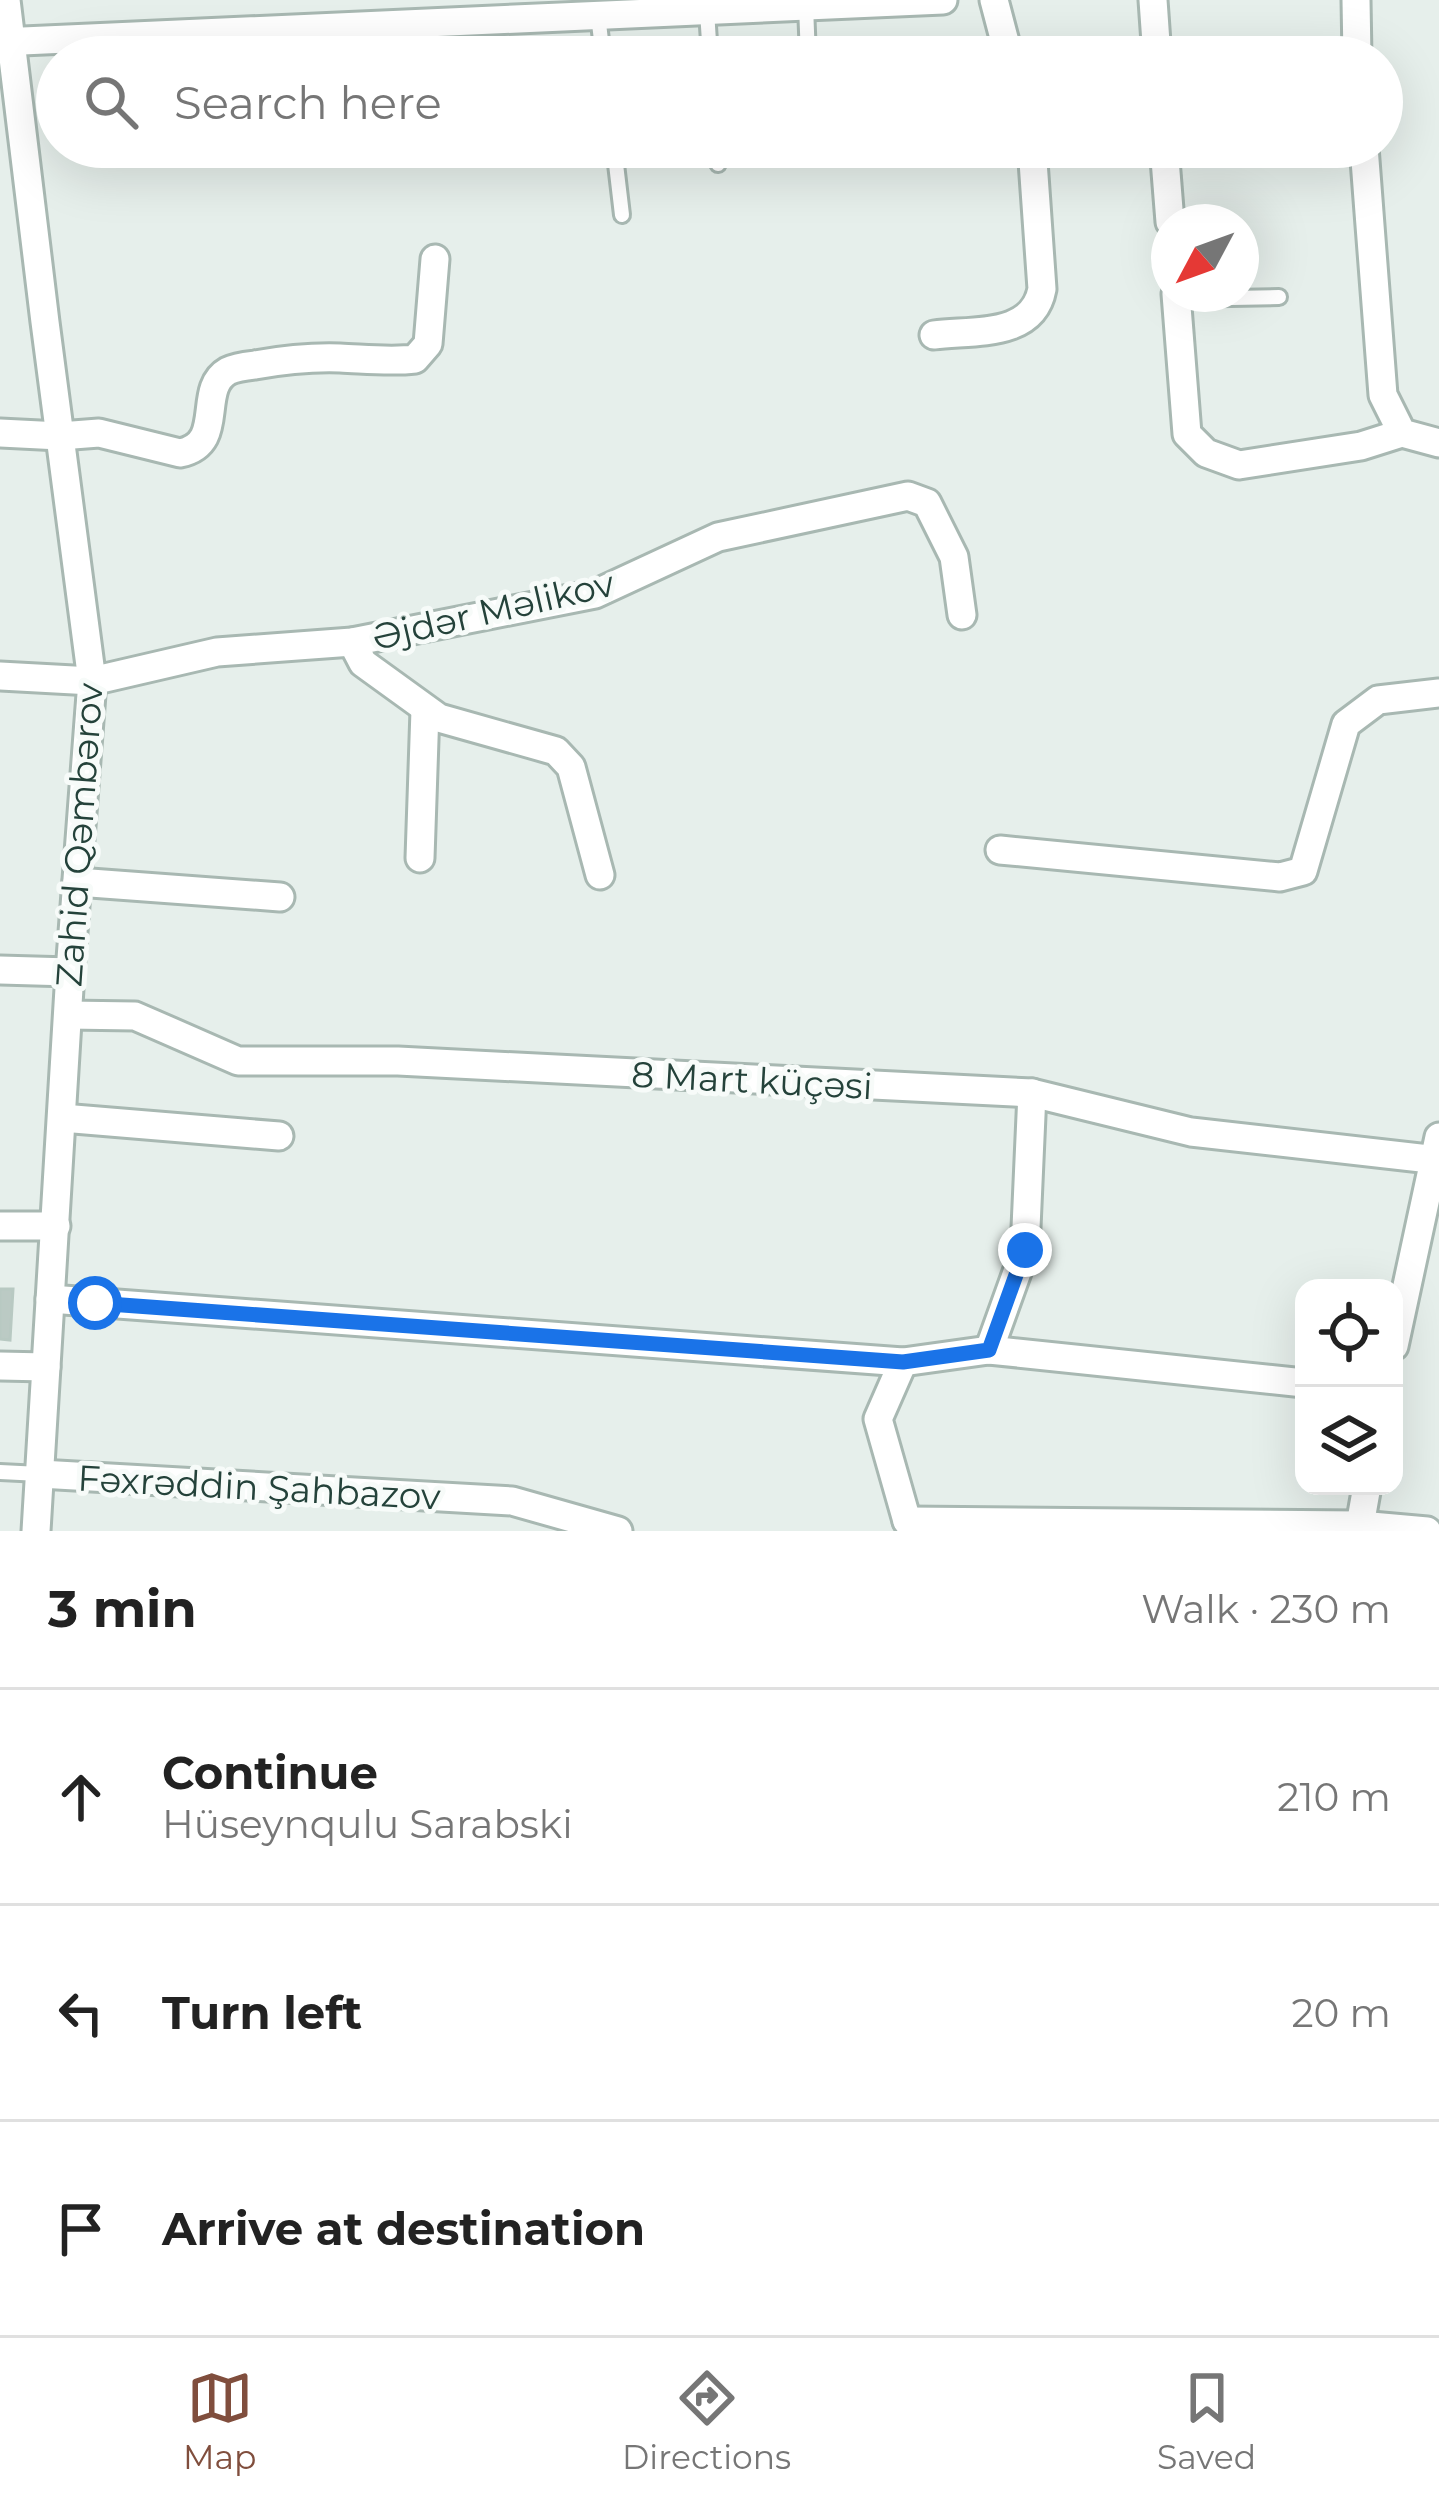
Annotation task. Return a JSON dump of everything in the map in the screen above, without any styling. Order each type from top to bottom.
[{"type":"street","name":"Zahid Qəmbərov","points":[[6,0],[12,150],[60,436],[92,681],[37,1531]]},
{"type":"street","points":[[71,36],[387,12],[598,15],[706,5],[943,0]]},
{"type":"street","points":[[994,0],[1003,36]]},
{"type":"street","points":[[1153,0],[1156,36]]},
{"type":"street","points":[[1356,0],[1357,36]]},
{"type":"street","points":[[5,41],[36,39]]},
{"type":"street","points":[[934,335],[1010,326],[1024,321],[1039,304],[1042,289],[1033,168]]},
{"type":"street","points":[[1166,168],[1169,204]]},
{"type":"street","points":[[1366,168],[1383,395],[1402,433]]},
{"type":"street","points":[[0,433],[99,433],[188,452],[205,435],[216,384],[233,368],[285,360],[415,359],[428,344],[435,259]]},
{"type":"street","points":[[1177,312],[1187,434],[1206,453],[1239,465],[1361,446],[1402,433],[1439,442]]},
{"type":"street","name":"Əjdər Məlikov","points":[[0,676],[92,681],[217,652],[352,642],[596,594],[718,537],[908,496],[927,503],[954,557],[962,615]]},
{"type":"street","points":[[352,642],[363,663],[425,710],[449,722],[556,751],[572,766],[601,875]]},
{"type":"street","points":[[1000,850],[1280,877],[1303,871],[1346,724],[1378,700],[1439,693]]},
{"type":"street","points":[[420,858],[425,710]]},
{"type":"street","points":[[77,882],[280,897]]},
{"type":"street","points":[[0,970],[70,972]]},
{"type":"street","name":"8 Mart küçəsi","points":[[68,1015],[135,1016],[238,1061],[398,1061],[1032,1094],[1191,1132],[1438,1152]]},
{"type":"street","points":[[989,1350],[1025,1250],[1032,1094]]},
{"type":"street","points":[[62,1118],[278,1136]]},
{"type":"street","points":[[1403,1306],[1438,1152]]},
{"type":"street","points":[[0,1226],[56,1226]]},
{"type":"street","points":[[50,1299],[903,1362],[989,1350],[1295,1382]]},
{"type":"street","points":[[903,1362],[878,1419],[905,1526],[1427,1531]]},
{"type":"street","points":[[0,1366],[46,1367]]},
{"type":"street","name":"Fəxrəddin Şahbazov","points":[[40,1474],[512,1502],[618,1531]]},
{"type":"street","points":[[1360,1528],[1366,1495]]},
{"type":"lane","points":[[706,5],[708,36]]},
{"type":"lane","points":[[806,6],[807,36]]},
{"type":"lane","points":[[598,15],[600,36]]},
{"type":"lane","points":[[616,168],[622,215]]},
{"type":"lane","points":[[1259,297],[1279,297]]},
{"type":"lane","points":[[0,1472],[40,1474]]},
{"type":"building","points":[[0,1289],[13,1289],[10,1340],[0,1339]]},
{"type":"route","points":[[95,1303],[903,1362],[989,1350],[1025,1250]]}]
